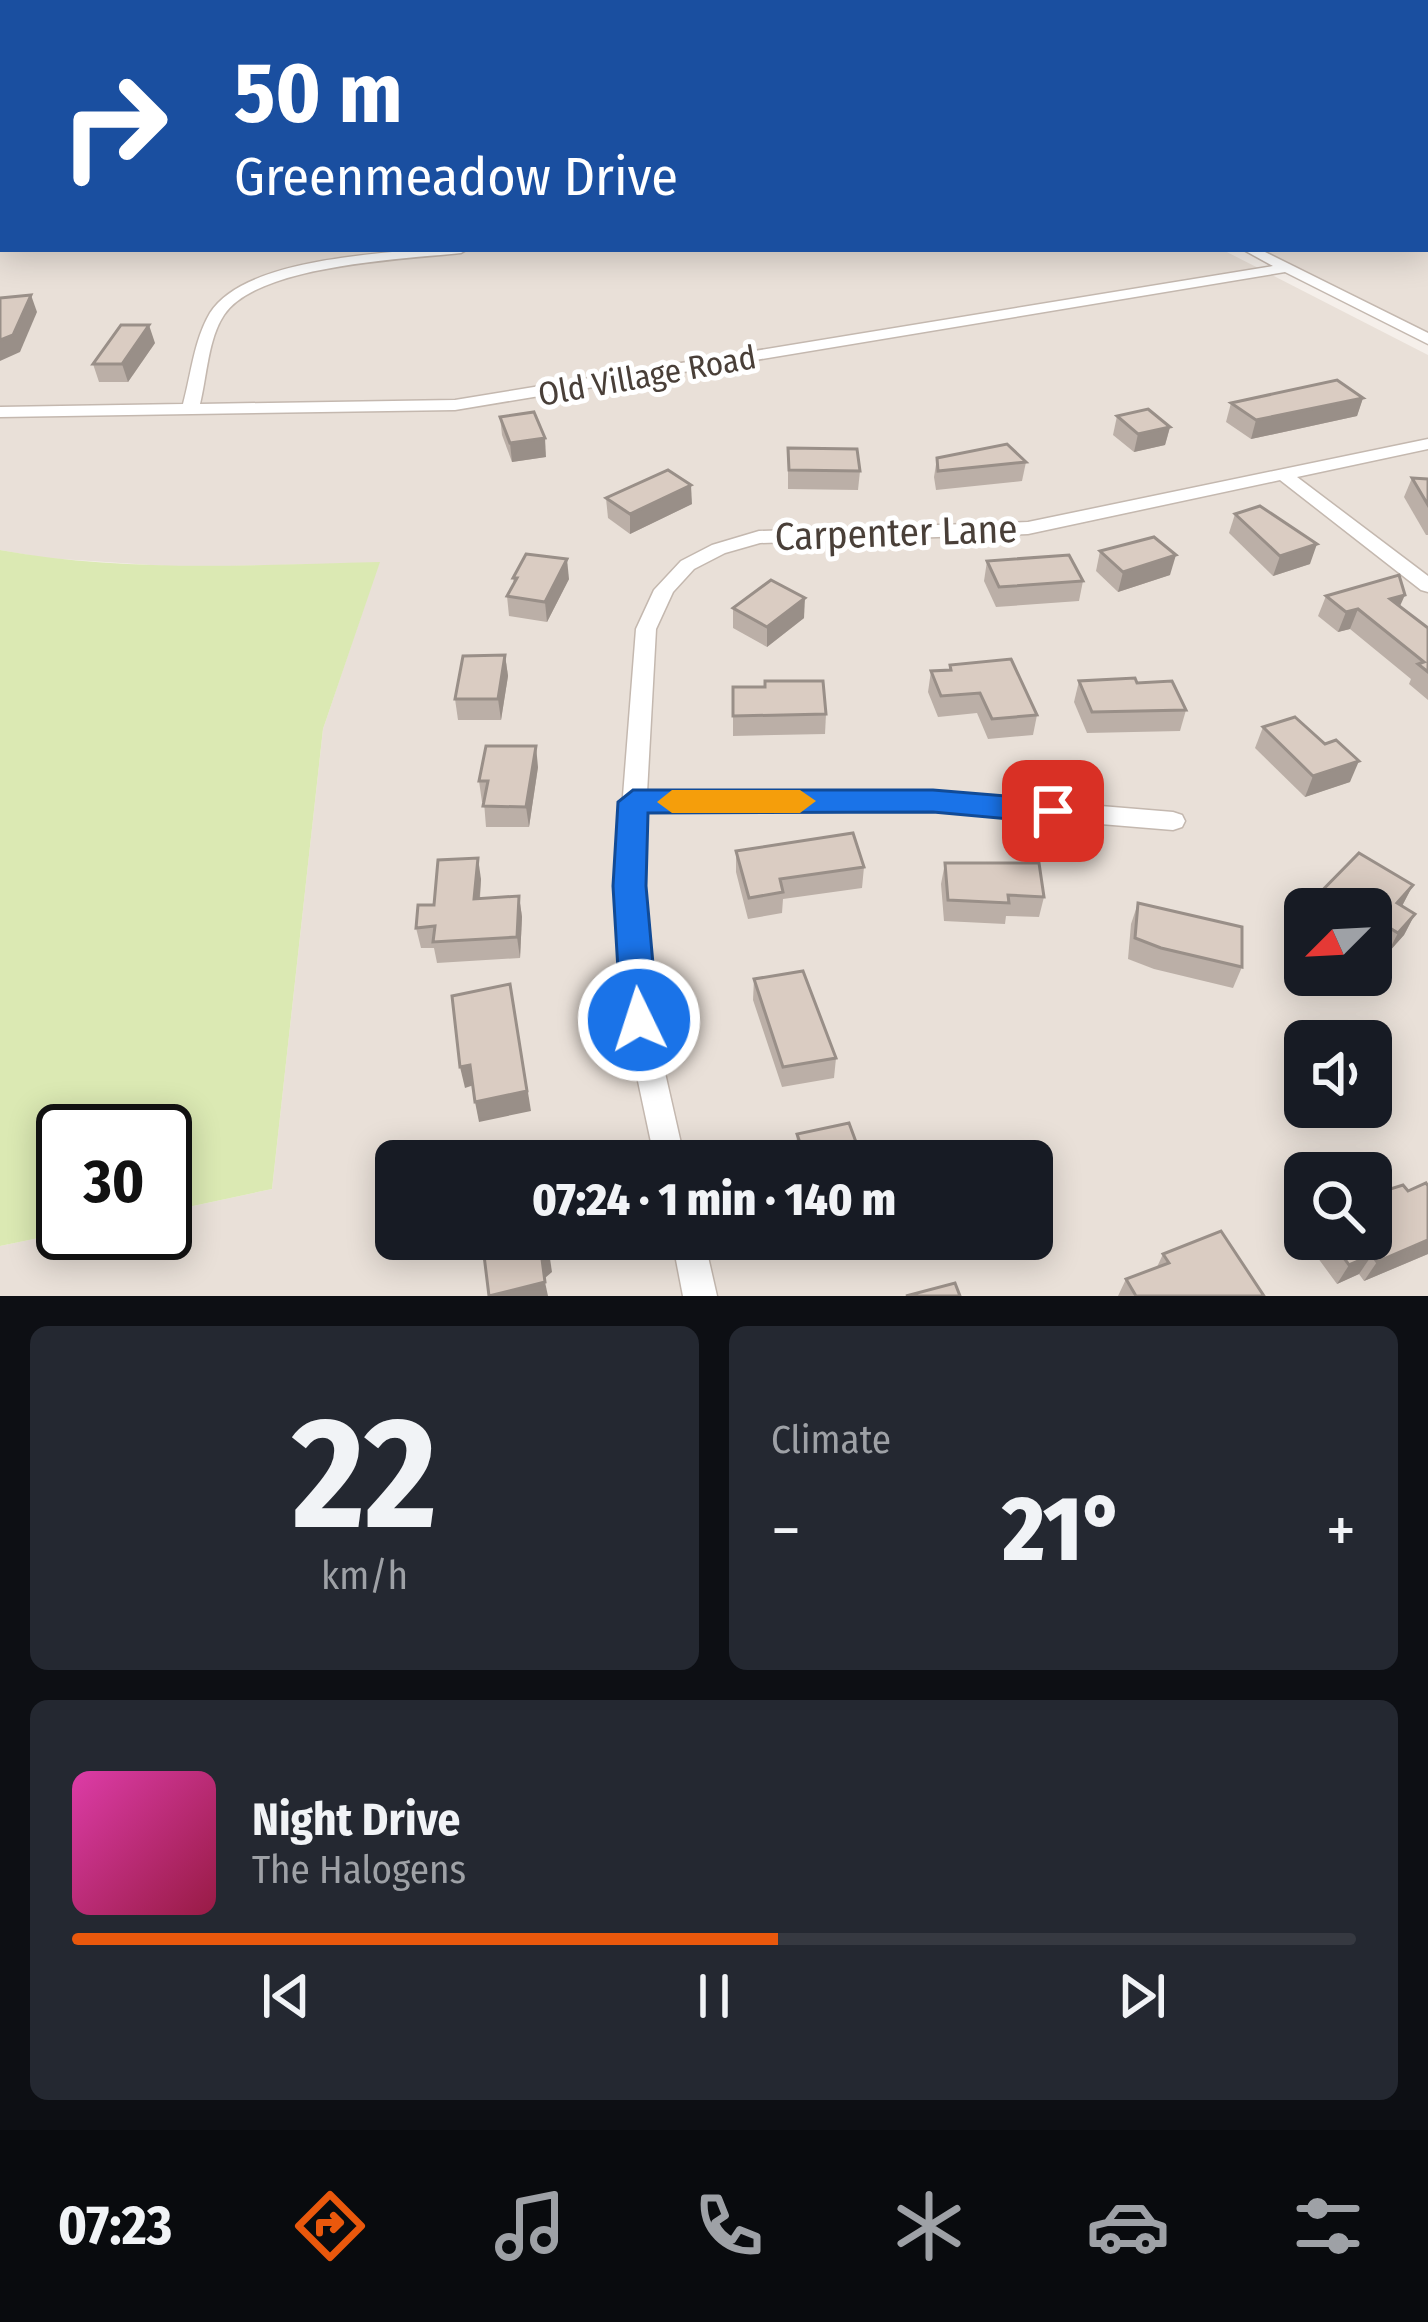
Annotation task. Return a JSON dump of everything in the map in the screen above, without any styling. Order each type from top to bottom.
[{"type":"street","points":[[190,410],[219,310],[240,292],[328,267],[439,252]]},
{"type":"street","points":[[1256,252],[1428,339]]},
{"type":"street","name":"Old Village Road","points":[[0,412],[375,409],[513,398],[1287,268]]},
{"type":"street","name":"Carpenter Lane","points":[[665,1140],[639,1020],[629,886],[633,802],[646,629],[658,595],[695,560],[759,537],[812,531],[1028,528],[1428,444]]},
{"type":"street","points":[[1284,475],[1428,586]]},
{"type":"street","points":[[633,802],[933,801],[1173,821]]},
{"type":"street","points":[[692,1260],[700,1296]]},
{"type":"shaded area","points":[[0,252],[1227,252],[1428,355],[1428,1296],[0,1296],[0,1246],[36,1239],[36,1260],[192,1260],[192,1206],[272,1189],[323,729],[379,563],[181,567],[45,558],[0,550]]},
{"type":"shaded area","points":[[1256,252],[1428,252],[1428,344]]},
{"type":"green space","points":[[0,550],[142,565],[380,562],[323,729],[272,1189],[192,1206],[192,1104],[36,1104],[36,1239],[0,1246]]},
{"type":"building","points":[[31,295],[13,335],[0,340],[0,298]]},
{"type":"building","points":[[121,325],[149,325],[122,364],[93,364]]},
{"type":"building","points":[[1337,380],[1363,398],[1256,420],[1231,403]]},
{"type":"building","points":[[1148,409],[1170,427],[1138,434],[1117,416]]},
{"type":"building","points":[[534,412],[545,438],[510,443],[500,417]]},
{"type":"building","points":[[1007,444],[1026,462],[938,471],[937,458]]},
{"type":"building","points":[[788,448],[857,449],[860,471],[789,470]]},
{"type":"building","points":[[668,470],[691,485],[630,514],[606,498]]},
{"type":"building","points":[[1412,478],[1428,479],[1428,505]]},
{"type":"building","points":[[1260,506],[1317,544],[1280,556],[1235,514]]},
{"type":"building","points":[[1154,537],[1176,555],[1123,572],[1100,551]]},
{"type":"building","points":[[526,554],[567,559],[545,602],[507,596]]},
{"type":"building","points":[[1069,555],[1083,581],[999,587],[987,561]]},
{"type":"building","points":[[1399,575],[1405,595],[1390,599],[1428,628],[1428,672],[1418,664],[1424,662],[1358,609],[1346,612],[1326,596]]},
{"type":"building","points":[[771,580],[805,598],[767,627],[733,608]]},
{"type":"building","points":[[505,655],[498,699],[455,699],[463,656]]},
{"type":"building","points":[[1011,659],[1037,715],[992,719],[980,693],[941,696],[931,671],[951,670],[950,665]]},
{"type":"building","points":[[1135,678],[1137,683],[1172,681],[1186,710],[1092,712],[1079,681]]},
{"type":"building","points":[[765,681],[823,681],[826,714],[733,716],[733,687],[765,687]]},
{"type":"building","points":[[1295,717],[1325,744],[1336,740],[1359,761],[1313,776],[1263,727]]},
{"type":"building","points":[[486,746],[536,746],[526,807],[483,806],[488,781],[479,781]]},
{"type":"building","points":[[853,833],[864,867],[780,879],[783,892],[749,898],[736,851]]},
{"type":"building","points":[[1359,853],[1413,885],[1397,903],[1415,914],[1398,933],[1392,929],[1392,888],[1325,888]]},
{"type":"building","points":[[478,858],[474,899],[519,896],[517,937],[433,942],[435,926],[416,928],[418,905],[434,905],[438,860]]},
{"type":"building","points":[[945,863],[1039,863],[1044,897],[1008,895],[1009,903],[948,900]]},
{"type":"building","points":[[1138,903],[1242,927],[1242,967],[1135,938]]},
{"type":"building","points":[[803,971],[836,1058],[783,1067],[754,979]]},
{"type":"building","points":[[510,984],[527,1091],[475,1102],[470,1065],[460,1067],[452,996]]},
{"type":"building","points":[[849,1123],[855,1140],[799,1140],[797,1134]]},
{"type":"building","points":[[1403,1185],[1408,1191],[1428,1186],[1428,1240],[1392,1256],[1392,1188]]},
{"type":"building","points":[[1221,1231],[1264,1296],[1136,1296],[1126,1279],[1169,1263],[1163,1254]]},
{"type":"building","points":[[485,1260],[542,1260],[545,1282],[489,1296]]},
{"type":"building","points":[[955,1283],[960,1296],[906,1296]]},
{"type":"slow traffic","points":[[672,802],[800,801]]},
{"type":"route","points":[[639,1020],[629,886],[633,802],[933,801],[1053,811]]}]
